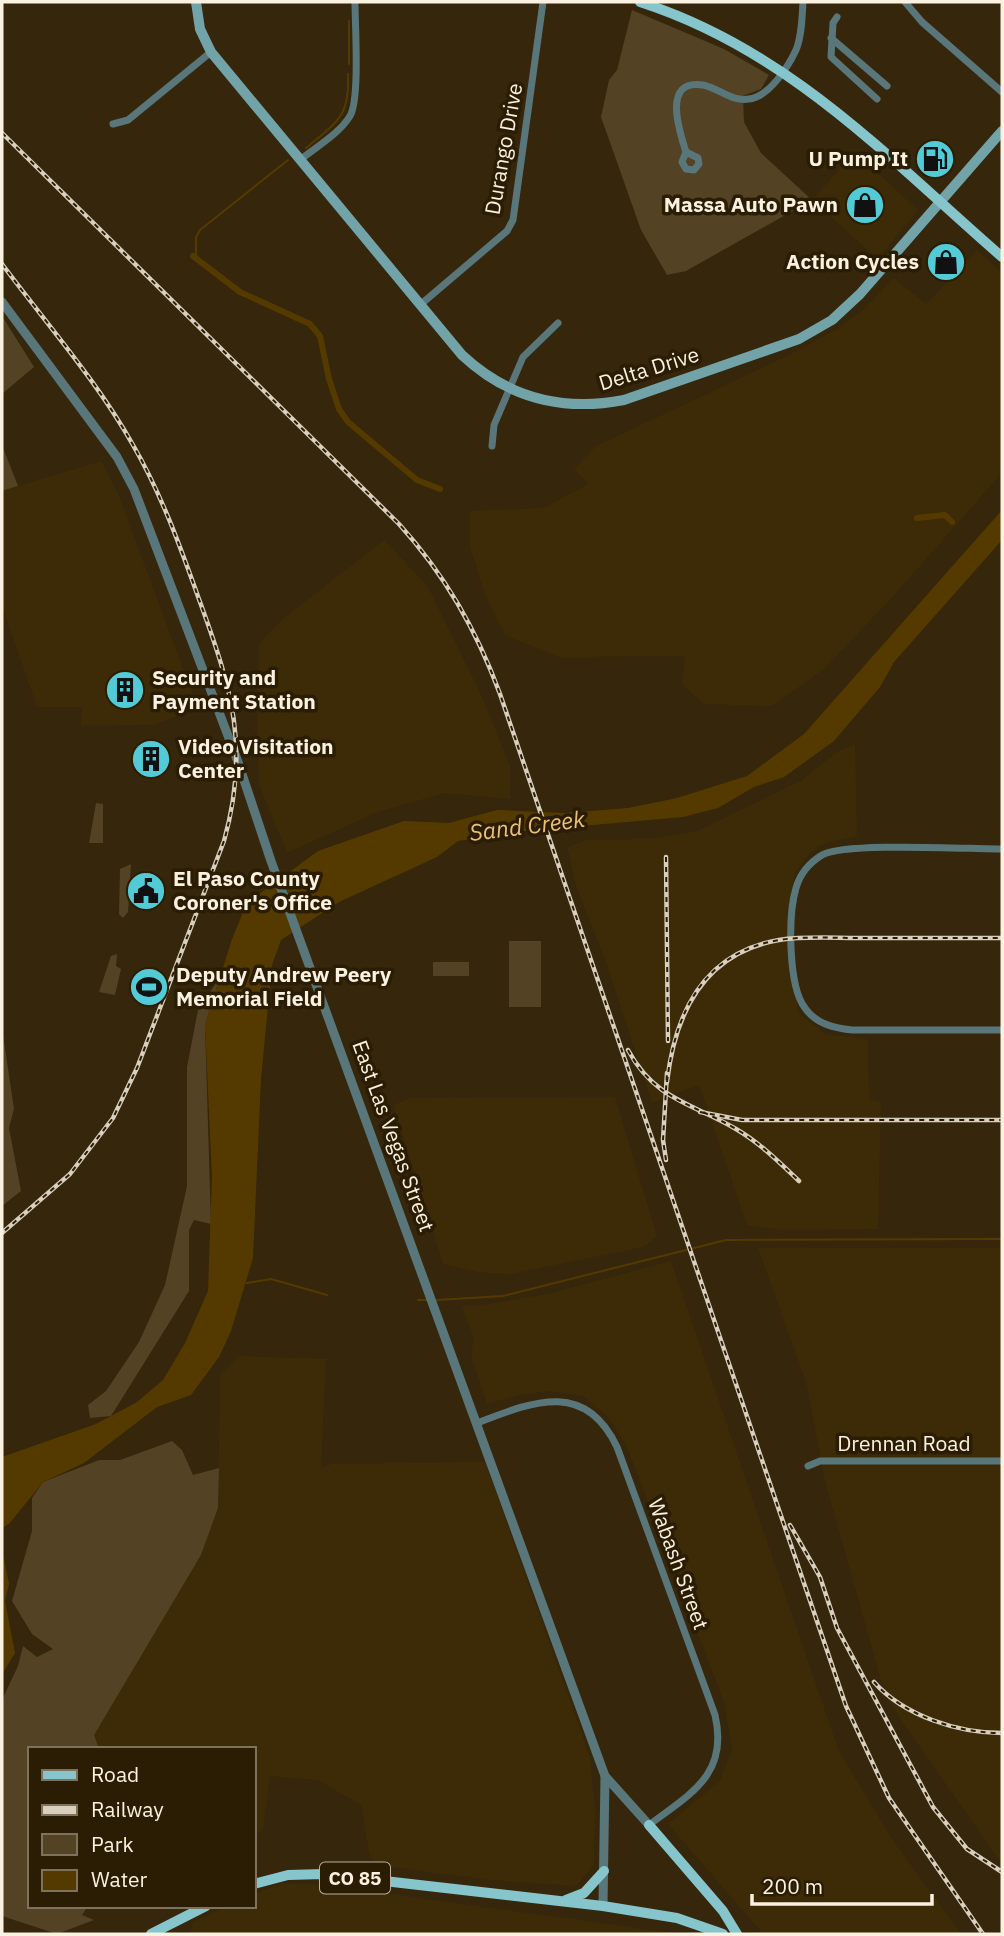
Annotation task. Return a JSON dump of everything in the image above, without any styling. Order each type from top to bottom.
[{"type":"main road","name":"Delta Drive","points":[[196,2],[200,29],[211,52],[462,355],[489,378],[508,389],[562,404],[606,404],[644,394],[799,339],[819,329],[847,308],[1002,131]]},
{"type":"main road","points":[[640,2],[727,37],[783,70],[828,105],[1002,257]]},
{"type":"main road","points":[[649,1825],[723,1911],[737,1934]]},
{"type":"main road","points":[[562,1902],[584,1893],[604,1871]]},
{"type":"main road","name":"CO 85","points":[[256,1883],[288,1875],[323,1874],[603,1906],[677,1918],[723,1934]]},
{"type":"main road","points":[[151,1934],[202,1908]]},
{"type":"street","points":[[300,160],[334,133],[352,111],[355,2]]},
{"type":"street","name":"Durango Drive","points":[[420,305],[507,231],[513,220],[543,2]]},
{"type":"street","points":[[686,152],[675,116],[677,98],[687,88],[703,85],[726,97],[750,99],[765,92],[783,70],[799,40],[803,2]]},
{"type":"street","points":[[905,2],[922,22],[1002,92]]},
{"type":"street","points":[[837,17],[831,38],[831,57],[877,99]]},
{"type":"street","points":[[831,38],[887,86]]},
{"type":"street","points":[[113,124],[128,121],[211,52]]},
{"type":"street","name":"East Las Vegas Street","points":[[2,302],[126,473],[238,762],[271,861],[605,1776],[603,1906]]},
{"type":"street","points":[[492,446],[494,425],[523,357],[558,323]]},
{"type":"street","points":[[1002,849],[858,848],[827,853],[810,864],[798,883],[793,932],[797,993],[809,1013],[828,1026],[852,1030],[1002,1030]]},
{"type":"street","name":"Wabash Street","points":[[477,1423],[532,1403],[566,1402],[584,1408],[600,1419],[617,1447],[715,1715],[719,1735],[716,1757],[709,1774],[692,1793],[649,1825]]},
{"type":"street","name":"Drennan Road","points":[[807,1466],[820,1461],[1002,1461]]},
{"type":"street","name":"East Las Vegas Street","points":[[605,1776],[649,1825]]},
{"type":"shaded area","name":"Massa Auto Pawn","points":[[855,152],[918,210],[878,259],[812,200]]},
{"type":"shaded area","points":[[977,250],[1002,273],[1002,473],[889,601],[824,669],[772,706],[704,704],[682,685],[685,656],[559,657],[506,636],[486,597],[470,547],[470,511],[543,508],[588,484],[574,469],[596,446],[793,353],[835,330],[863,310],[894,278],[926,304]]},
{"type":"shaded area","points":[[101,461],[118,493],[198,709],[153,725],[81,726],[82,707],[37,707],[2,606],[2,491]]},
{"type":"shaded area","points":[[384,540],[427,585],[479,690],[510,765],[510,799],[445,793],[378,812],[287,853],[259,785],[259,643],[285,617]]},
{"type":"shaded area","points":[[855,744],[857,836],[826,843],[810,853],[795,873],[788,913],[798,1013],[826,1034],[868,1039],[869,1099],[881,1102],[878,1229],[778,1230],[747,1225],[699,1085],[652,1103],[608,968],[576,886],[567,847],[586,840],[650,839],[697,831],[802,780],[838,751]]},
{"type":"shaded area","points":[[615,1097],[657,1236],[644,1247],[510,1274],[477,1272],[443,1264],[393,1105],[410,1098]]},
{"type":"shaded area","points":[[758,1248],[1002,1248],[1002,1864],[898,1716],[881,1681],[825,1481],[806,1382]]},
{"type":"shaded area","points":[[671,1261],[839,1751],[892,1839],[961,1934],[763,1934],[668,1824],[720,1781],[732,1748],[724,1702],[627,1447],[609,1418],[583,1396],[548,1391],[523,1394],[487,1404],[471,1356],[474,1338],[461,1305],[475,1306],[547,1294]]},
{"type":"shaded area","points":[[239,1356],[326,1359],[321,1468],[331,1464],[485,1462],[590,1757],[595,1809],[594,1865],[576,1886],[491,1880],[375,1865],[369,1853],[361,1805],[318,1780],[270,1776],[263,1830],[256,1834],[256,1747],[98,1747],[93,1735],[201,1555],[218,1508],[220,1375]]},
{"type":"shaded area","points":[[283,1883],[326,1885],[680,1934],[190,1934],[193,1922],[223,1908],[256,1908],[256,1893]]},
{"type":"green space","points":[[632,10],[724,49],[769,75],[761,89],[743,96],[744,122],[761,153],[812,200],[686,271],[667,275],[641,230],[601,117],[609,80],[617,70]]},
{"type":"green space","points":[[2,316],[34,367],[2,394]]},
{"type":"green space","points":[[2,445],[18,486],[2,491]]},
{"type":"green space","points":[[96,803],[103,804],[103,843],[89,843]]},
{"type":"green space","points":[[131,864],[128,912],[123,918],[119,914],[120,869]]},
{"type":"green space","points":[[509,941],[541,941],[541,1007],[509,1007]]},
{"type":"green space","points":[[117,954],[116,966],[121,969],[115,995],[99,992],[111,956]]},
{"type":"green space","points":[[433,962],[469,962],[469,976],[433,976]]},
{"type":"green space","points":[[220,977],[205,1025],[211,1224],[194,1220],[189,1230],[189,1291],[111,1416],[90,1418],[88,1405],[106,1391],[139,1342],[165,1285],[187,1186],[187,1067],[198,1010]]},
{"type":"green space","points":[[2,1028],[14,1109],[9,1128],[21,1191],[2,1206]]},
{"type":"green space","points":[[172,1441],[182,1450],[193,1475],[219,1468],[218,1508],[201,1555],[94,1735],[98,1747],[28,1747],[28,1908],[87,1908],[82,1915],[94,1920],[57,1934],[2,1916],[2,1700],[18,1666],[23,1646],[37,1657],[53,1649],[32,1634],[12,1601],[32,1531],[32,1498],[43,1482],[99,1460],[120,1460]]},
{"type":"water","name":"Sand Creek","points":[[1002,510],[1002,540],[894,662],[880,687],[834,741],[784,777],[754,787],[718,808],[683,817],[525,831],[458,841],[437,857],[339,902],[281,940],[272,965],[261,1079],[253,1258],[231,1331],[219,1357],[191,1395],[157,1407],[84,1463],[43,1482],[9,1524],[2,1528],[2,1457],[96,1424],[137,1402],[163,1380],[185,1343],[208,1291],[212,1177],[205,1025],[232,939],[247,903],[318,851],[404,821],[449,823],[497,810],[565,813],[628,808],[677,798],[747,776],[804,734]]},
{"type":"water","points":[[2,1549],[9,1584],[5,1601],[15,1653],[2,1674]]},
{"type":"waterway","points":[[349,21],[349,64]]},
{"type":"waterway","points":[[306,148],[326,132],[344,109],[348,74]]},
{"type":"waterway","points":[[196,259],[196,237],[200,230],[288,160]]},
{"type":"waterway","points":[[193,256],[240,292],[310,324],[320,336],[329,379],[339,409],[348,422],[417,480],[440,489]]},
{"type":"waterway","points":[[917,518],[945,515],[952,522]]},
{"type":"waterway","points":[[437,1300],[503,1296],[726,1240],[1002,1239]]},
{"type":"waterway","points":[[247,1283],[271,1279],[327,1295]]},
{"type":"waterway","points":[[418,1300],[428,1300]]},
{"type":"railway","points":[[2,133],[399,524],[431,563],[470,625],[500,694],[846,1706],[889,1798],[983,1934]]},
{"type":"railway","points":[[2,264],[104,398],[153,483],[178,542],[221,663],[234,720],[236,748],[236,777],[224,841],[137,1068],[113,1118],[70,1174],[2,1233]]},
{"type":"railway","points":[[666,857],[668,1041]]},
{"type":"railway","points":[[667,1082],[677,1033],[698,990],[712,972],[753,947],[779,940],[809,938],[1002,938]]},
{"type":"railway","points":[[628,1050],[650,1080],[662,1090],[745,1134],[799,1181]]},
{"type":"railway","points":[[666,1160],[663,1140],[667,1073]]},
{"type":"railway","points":[[700,1112],[742,1120],[1002,1120]]},
{"type":"railway","points":[[790,1525],[820,1577],[837,1628],[933,1807],[967,1849],[1002,1872]]},
{"type":"railway","points":[[874,1682],[900,1704],[933,1720],[968,1730],[1002,1733]]},
{"type":"place","name":"U Pump It","points":[[935,159]]},
{"type":"place","name":"Massa Auto Pawn","points":[[865,205]]},
{"type":"place","name":"Action Cycles","points":[[946,262]]},
{"type":"place","name":"Security and Payment Station","points":[[125,690]]},
{"type":"place","name":"Video Visitation Center","points":[[151,759]]},
{"type":"place","name":"El Paso County Coroner's Office","points":[[146,891]]},
{"type":"place","name":"Deputy Andrew Peery Memorial Field","points":[[149,987]]}]
